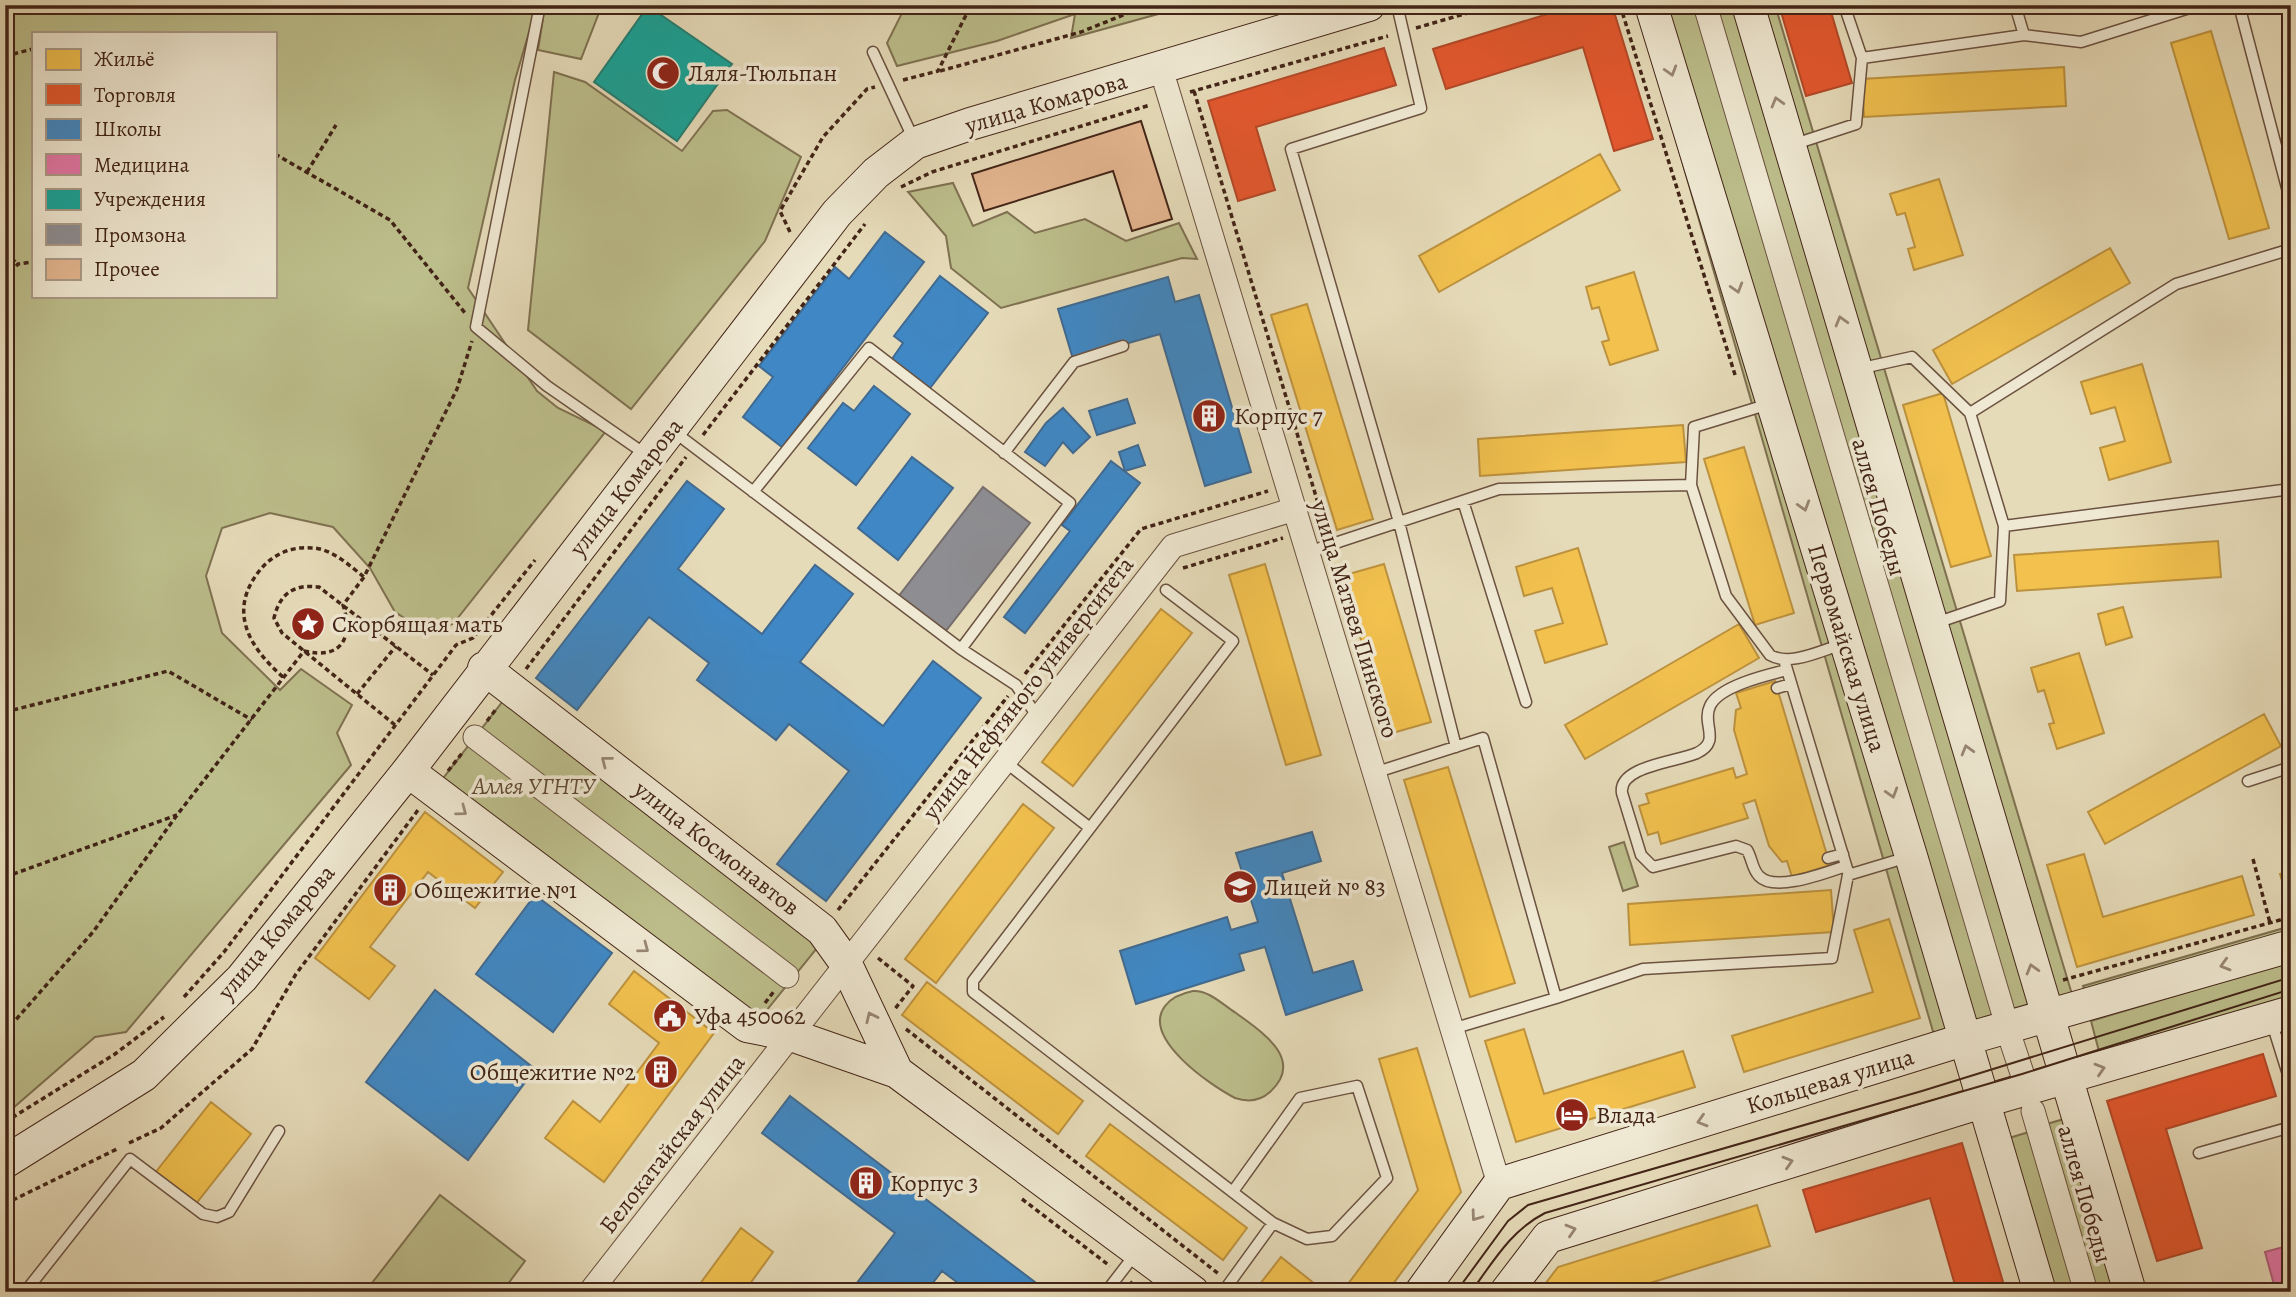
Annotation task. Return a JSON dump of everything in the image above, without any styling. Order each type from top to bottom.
[{"type":"street","name":"улица Комарова","points":[[5,1162],[144,1075],[242,978],[408,771],[484,668],[649,457],[682,438],[837,214],[876,173],[915,143],[1166,84],[1369,5]]},
{"type":"street","name":"Первомайская улица","points":[[1651,5],[1912,856],[2040,1292]]},
{"type":"street","name":"аллея Победы","points":[[1705,5],[2025,1082]]},
{"type":"street","points":[[1748,5],[2046,1017],[2130,1292]]},
{"type":"street","name":"улица Матвея Пинского","points":[[1166,84],[1499,1184]]},
{"type":"street","name":"улица Нефтяного университета","points":[[845,962],[1173,546],[1294,509]]},
{"type":"street","name":"улица Космонавтов","points":[[484,668],[822,930],[845,962],[897,1072]]},
{"type":"street","points":[[475,737],[787,976]]},
{"type":"street","name":"улица Космонавтов","points":[[408,771],[747,1026],[791,1035],[897,1072],[1193,1292]]},
{"type":"street","name":"Кольцевая улица","points":[[1499,1184],[1966,1039],[2291,946]]},
{"type":"street","name":"Белокатайская улица","points":[[590,1292],[845,962]]},
{"type":"street","points":[[1506,1292],[1548,1237],[1984,1101],[2281,1015]]},
{"type":"street","name":"аллея Победы","points":[[2033,1111],[2086,1292]]},
{"type":"street","points":[[1421,1292],[1499,1184]]},
{"type":"lane","points":[[540,5],[476,327],[547,386],[649,457]]},
{"type":"lane","points":[[1396,5],[1421,108],[1291,149],[1399,522],[1456,747]]},
{"type":"lane","points":[[1789,146],[1856,124],[1862,58],[1844,5]]},
{"type":"lane","points":[[2015,5],[2024,35]]},
{"type":"lane","points":[[1862,58],[2024,35],[2081,43],[2199,5]]},
{"type":"lane","points":[[2239,5],[2291,203]]},
{"type":"lane","points":[[873,52],[915,143]]},
{"type":"lane","points":[[1970,413],[2176,284],[2291,249]]},
{"type":"lane","points":[[1004,453],[1074,362],[1123,346]]},
{"type":"lane","points":[[754,492],[869,348],[1070,503],[961,649]]},
{"type":"lane","points":[[1855,370],[1912,357],[1970,413],[2004,526],[2000,601],[1930,625]]},
{"type":"lane","points":[[1452,1029],[1643,969],[1832,958],[1847,871],[1843,854],[1785,665],[1766,651],[1726,596],[1691,485],[1694,427],[1773,403]]},
{"type":"lane","points":[[682,438],[961,649],[1016,685],[1037,716]]},
{"type":"lane","points":[[1305,542],[1330,545],[1499,489],[1691,485]]},
{"type":"lane","points":[[2004,526],[2291,489]]},
{"type":"lane","points":[[1463,501],[1526,702]]},
{"type":"lane","points":[[1166,590],[1233,641],[973,981],[973,992],[1234,1190],[1273,1223],[1307,1239],[1332,1236],[1387,1178],[1357,1086],[1300,1098],[1234,1190]]},
{"type":"lane","points":[[1846,643],[1742,683],[1713,701],[1708,713],[1712,731],[1706,747],[1695,754],[1629,774],[1622,784],[1622,793],[1642,855],[1653,867],[1736,846],[1747,850],[1757,875],[1771,882],[1797,881],[1912,856]]},
{"type":"lane","points":[[1777,688],[1791,684]]},
{"type":"lane","points":[[1374,773],[1483,738],[1556,998]]},
{"type":"lane","points":[[1004,761],[1090,828]]},
{"type":"lane","points":[[2248,781],[2291,767]]},
{"type":"lane","points":[[1828,858],[1843,854]]},
{"type":"lane","points":[[2281,1015],[2291,1084]]},
{"type":"lane","points":[[2199,1153],[2291,1126]]},
{"type":"lane","points":[[25,1292],[130,1159],[203,1214],[217,1217],[229,1212],[279,1131]]},
{"type":"lane","points":[[1223,1292],[1273,1223]]},
{"type":"lane","points":[[1106,1292],[1138,1250]]},
{"type":"path","points":[[938,71],[971,5]]},
{"type":"path","points":[[791,235],[780,211],[823,137],[867,89],[1081,32],[1148,5]]},
{"type":"path","points":[[899,189],[932,173],[1166,84],[1194,91],[1495,5]]},
{"type":"path","points":[[5,56],[32,49]]},
{"type":"path","points":[[1194,91],[1330,545]]},
{"type":"path","points":[[307,172],[336,125]]},
{"type":"path","points":[[276,155],[390,220],[476,327],[457,389],[364,576],[343,605]]},
{"type":"path","points":[[521,676],[682,438],[871,215]]},
{"type":"path","points":[[5,254],[18,264]]},
{"type":"path","points":[[5,279],[18,264],[32,262]]},
{"type":"path","points":[[832,918],[1141,529],[1287,485]]},
{"type":"path","points":[[1166,590],[1183,568],[1305,542],[1325,526]]},
{"type":"path","points":[[284,678],[260,656],[247,630],[242,608],[247,586],[267,561],[288,550],[315,547],[340,558],[364,576]]},
{"type":"path","points":[[395,725],[282,633],[274,618],[277,604],[289,590],[304,585],[319,587],[433,675]]},
{"type":"path","points":[[304,651],[321,655],[335,651],[346,637],[349,624],[343,605]]},
{"type":"path","points":[[179,1003],[223,952],[456,645],[473,638]]},
{"type":"path","points":[[357,694],[396,646]]},
{"type":"path","points":[[5,1032],[93,932],[177,815],[304,651]]},
{"type":"path","points":[[5,712],[168,671],[252,720]]},
{"type":"path","points":[[5,1204],[161,1128],[253,1049],[296,974],[420,808]]},
{"type":"path","points":[[5,877],[177,815]]},
{"type":"path","points":[[2253,859],[2270,923]]},
{"type":"path","points":[[2063,980],[2291,917]]},
{"type":"path","points":[[878,958],[886,947]]},
{"type":"path","points":[[5,1122],[115,1054],[170,1013]]},
{"type":"green space","points":[[5,5],[537,5],[515,80],[468,288],[537,391],[558,408],[606,431],[453,624],[426,632],[395,612],[370,568],[333,527],[270,513],[222,528],[206,576],[222,633],[280,690],[301,669],[352,705],[337,733],[351,765],[126,1032],[95,1037],[5,1115]]},
{"type":"green space","points":[[545,5],[602,5],[581,59],[538,50]]},
{"type":"green space","points":[[906,5],[1191,5],[1071,38],[1075,14],[997,41],[897,66],[887,43]]},
{"type":"green space","points":[[1637,5],[1775,5],[2074,1001],[1936,1042]]},
{"type":"green space","points":[[554,72],[585,82],[682,151],[713,111],[727,110],[801,157],[765,241],[631,409],[528,330]]},
{"type":"green space","points":[[953,183],[973,226],[1007,212],[1035,233],[1085,219],[1126,241],[1179,223],[1197,259],[1182,258],[1001,308],[951,268],[946,236],[908,192]]},
{"type":"green space","name":"Аллея УГНТУ","points":[[513,688],[826,937],[762,1016],[747,1026],[434,790]]},
{"type":"green space","points":[[1624,842],[1638,886],[1623,891],[1609,847]]},
{"type":"green space","points":[[2291,926],[2291,938],[2087,995],[2083,986]]},
{"type":"green space","points":[[2291,961],[2291,1003],[2101,1059],[2091,1021]]},
{"type":"green space","points":[[1193,991],[1216,999],[1256,1028],[1275,1047],[1283,1068],[1280,1080],[1266,1095],[1253,1100],[1235,1098],[1196,1072],[1170,1046],[1162,1032],[1160,1019],[1165,1006],[1177,996]]},
{"type":"green space","points":[[2067,1118],[2117,1292],[2095,1292],[2047,1124]]},
{"type":"green space","points":[[2029,1132],[2075,1292],[2053,1292],[2009,1138]]},
{"type":"green space","points":[[440,1195],[525,1261],[502,1292],[365,1292]]},
{"type":"building: Жильё","points":[[2211,31],[2269,228],[2229,239],[2171,43]]},
{"type":"building: Жильё","points":[[2064,67],[2066,106],[1864,117],[1862,79]]},
{"type":"building: Жильё","points":[[1600,154],[1620,190],[1439,292],[1419,256]]},
{"type":"building: Жильё","points":[[1939,179],[1963,255],[1914,270],[1908,249],[1915,247],[1905,213],[1897,215],[1890,194]]},
{"type":"building: Жильё","points":[[2110,248],[2130,283],[1952,384],[1933,350]]},
{"type":"building: Жильё","points":[[1634,272],[1658,350],[1610,365],[1602,342],[1609,340],[1599,307],[1592,309],[1586,287]]},
{"type":"building: Жильё","points":[[1307,304],[1373,519],[1337,530],[1271,315]]},
{"type":"building: Жильё","points":[[2142,364],[2171,462],[2109,480],[2100,448],[2125,441],[2115,407],[2091,414],[2081,382]]},
{"type":"building: Жильё","points":[[1943,393],[1991,556],[1951,567],[1903,405]]},
{"type":"building: Жильё","points":[[1683,425],[1686,462],[1480,476],[1478,439]]},
{"type":"building: Жильё","points":[[1744,447],[1794,613],[1755,625],[1704,459]]},
{"type":"building: Жильё","points":[[2218,541],[2221,577],[2017,591],[2014,555]]},
{"type":"building: Жильё","points":[[1578,548],[1607,644],[1545,663],[1535,631],[1563,623],[1552,588],[1524,596],[1516,567]]},
{"type":"building: Жильё","points":[[1265,564],[1321,755],[1286,765],[1229,575]]},
{"type":"building: Жильё","points":[[1384,564],[1431,722],[1389,734],[1342,576]]},
{"type":"building: Жильё","points":[[2123,607],[2132,637],[2106,645],[2098,614]]},
{"type":"building: Жильё","points":[[1161,609],[1192,633],[1073,786],[1042,762]]},
{"type":"building: Жильё","points":[[1739,624],[1759,658],[1585,759],[1565,725]]},
{"type":"building: Жильё","points":[[2079,653],[2104,733],[2057,749],[2049,724],[2054,723],[2044,690],[2038,692],[2031,668]]},
{"type":"building: Жильё","points":[[1775,681],[1830,865],[1792,877],[1787,861],[1782,862],[1769,846],[1755,800],[1743,804],[1748,818],[1661,844],[1658,832],[1648,835],[1639,806],[1649,803],[1646,794],[1733,768],[1736,778],[1747,774],[1734,730],[1736,710],[1741,708],[1736,693]]},
{"type":"building: Жильё","points":[[2264,714],[2281,746],[2105,844],[2088,812]]},
{"type":"building: Жильё","points":[[1448,767],[1515,983],[1470,997],[1404,780]]},
{"type":"building: Жильё","points":[[1023,804],[1054,828],[936,983],[905,959]]},
{"type":"building: Жильё","name":"Общежитие №1","points":[[425,812],[503,872],[475,908],[428,872],[370,947],[395,966],[369,999],[315,958]]},
{"type":"building: Жильё","points":[[2084,854],[2103,917],[2242,876],[2254,915],[2077,967],[2047,865]]},
{"type":"building: Жильё","points":[[2291,871],[2291,910],[2280,874]]},
{"type":"building: Жильё","points":[[1831,890],[1834,932],[1630,945],[1628,904]]},
{"type":"building: Жильё","points":[[1889,919],[1920,1018],[1744,1072],[1732,1036],[1873,992],[1854,930]]},
{"type":"building: Жильё","name":"Общежитие №2","points":[[634,971],[714,1033],[604,1182],[545,1138],[573,1101],[600,1122],[659,1043],[609,1004]]},
{"type":"building: Жильё","points":[[927,982],[1083,1101],[1058,1134],[902,1015]]},
{"type":"building: Жильё","points":[[1524,1029],[1544,1094],[1683,1051],[1695,1087],[1516,1142],[1485,1041]]},
{"type":"building: Жильё","points":[[1417,1048],[1461,1192],[1387,1292],[1342,1292],[1418,1190],[1379,1059]]},
{"type":"building: Жильё","points":[[211,1102],[251,1134],[195,1205],[155,1173]]},
{"type":"building: Жильё","points":[[1110,1124],[1247,1228],[1223,1260],[1086,1156]]},
{"type":"building: Жильё","points":[[1757,1205],[1770,1246],[1621,1292],[1539,1292],[1558,1267]]},
{"type":"building: Жильё","points":[[741,1228],[773,1252],[744,1292],[694,1292]]},
{"type":"building: Жильё","points":[[1281,1257],[1325,1292],[1260,1292],[1256,1289]]},
{"type":"building: Торговля","points":[[1577,5],[1612,5],[1653,139],[1614,151],[1583,47],[1446,89],[1433,49]]},
{"type":"building: Торговля","points":[[1779,5],[1829,5],[1852,83],[1806,96]]},
{"type":"building: Торговля","points":[[1384,48],[1396,85],[1256,127],[1275,190],[1238,201],[1208,101]]},
{"type":"building: Торговля","points":[[2263,1054],[2276,1096],[2166,1129],[2202,1248],[2157,1261],[2107,1101]]},
{"type":"building: Торговля","points":[[1962,1143],[2006,1292],[1957,1292],[1930,1198],[1816,1232],[1803,1190]]},
{"type":"building: Школы","points":[[885,232],[924,262],[782,447],[743,417],[773,377],[759,366],[835,267],[849,279]]},
{"type":"building: Школы","points":[[940,276],[988,313],[930,388],[892,359],[903,343],[894,336]]},
{"type":"building: Школы","name":"Корпус 7","points":[[1168,277],[1175,302],[1199,295],[1251,472],[1205,486],[1160,334],[1073,359],[1058,309]]},
{"type":"building: Школы","points":[[874,386],[910,414],[856,485],[808,448],[843,403],[854,411]]},
{"type":"building: Школы","points":[[1127,399],[1135,423],[1097,435],[1089,411]]},
{"type":"building: Школы","points":[[1063,408],[1090,437],[1073,453],[1063,442],[1045,466],[1025,452],[1046,423]]},
{"type":"building: Школы","points":[[1138,445],[1145,465],[1125,471],[1119,452]]},
{"type":"building: Школы","points":[[912,457],[953,488],[898,560],[858,528]]},
{"type":"building: Школы","points":[[1111,461],[1140,483],[1025,633],[1004,617],[1070,531],[1062,525]]},
{"type":"building: Школы","points":[[687,481],[724,509],[678,569],[762,634],[815,565],[853,594],[800,662],[883,726],[933,661],[981,698],[826,901],[777,864],[849,771],[789,724],[776,740],[697,680],[709,663],[649,617],[577,710],[536,678]]},
{"type":"building: Школы","points":[[1312,832],[1321,861],[1282,873],[1313,973],[1353,961],[1362,990],[1286,1015],[1265,947],[1239,954],[1244,970],[1136,1004],[1120,951],[1227,917],[1231,930],[1258,922],[1236,853]]},
{"type":"building: Школы","points":[[535,895],[612,953],[553,1032],[476,974]]},
{"type":"building: Школы","points":[[435,990],[535,1069],[468,1160],[366,1082]]},
{"type":"building: Школы","name":"Корпус 3","points":[[790,1096],[1048,1292],[970,1292],[942,1271],[926,1292],[850,1292],[895,1233],[762,1133]]},
{"type":"building: Медицина","points":[[2291,1245],[2291,1292],[2276,1292],[2265,1252]]},
{"type":"building: Учреждения","name":"Ляля-Тюльпан","points":[[648,6],[732,64],[677,141],[594,82]]},
{"type":"building: Промзона","points":[[983,487],[1030,523],[945,632],[898,597]]},
{"type":"building: Прочее","points":[[1141,121],[1172,219],[1132,231],[1113,171],[984,211],[972,174]]},
{"type":"tram line","points":[[1456,1292],[1508,1221],[1528,1205],[1922,1091],[2291,977]]},
{"type":"tram line","points":[[1471,1292],[1512,1238],[1545,1213],[2022,1074],[2291,989]]},
{"type":"place","name":"Ляля-Тюльпан","points":[[663,73]]},
{"type":"place","name":"Корпус 7","points":[[1209,416]]},
{"type":"place","name":"Скорбящая мать","points":[[308,624]]},
{"type":"place","name":"Лицей № 83","points":[[1240,887]]},
{"type":"place","name":"Общежитие №1","points":[[390,890]]},
{"type":"place","name":"Уфа 450062","points":[[670,1016]]},
{"type":"place","name":"Общежитие №2","points":[[661,1072]]},
{"type":"place","name":"Влада","points":[[1572,1115]]},
{"type":"place","name":"Корпус 3","points":[[866,1183]]}]
